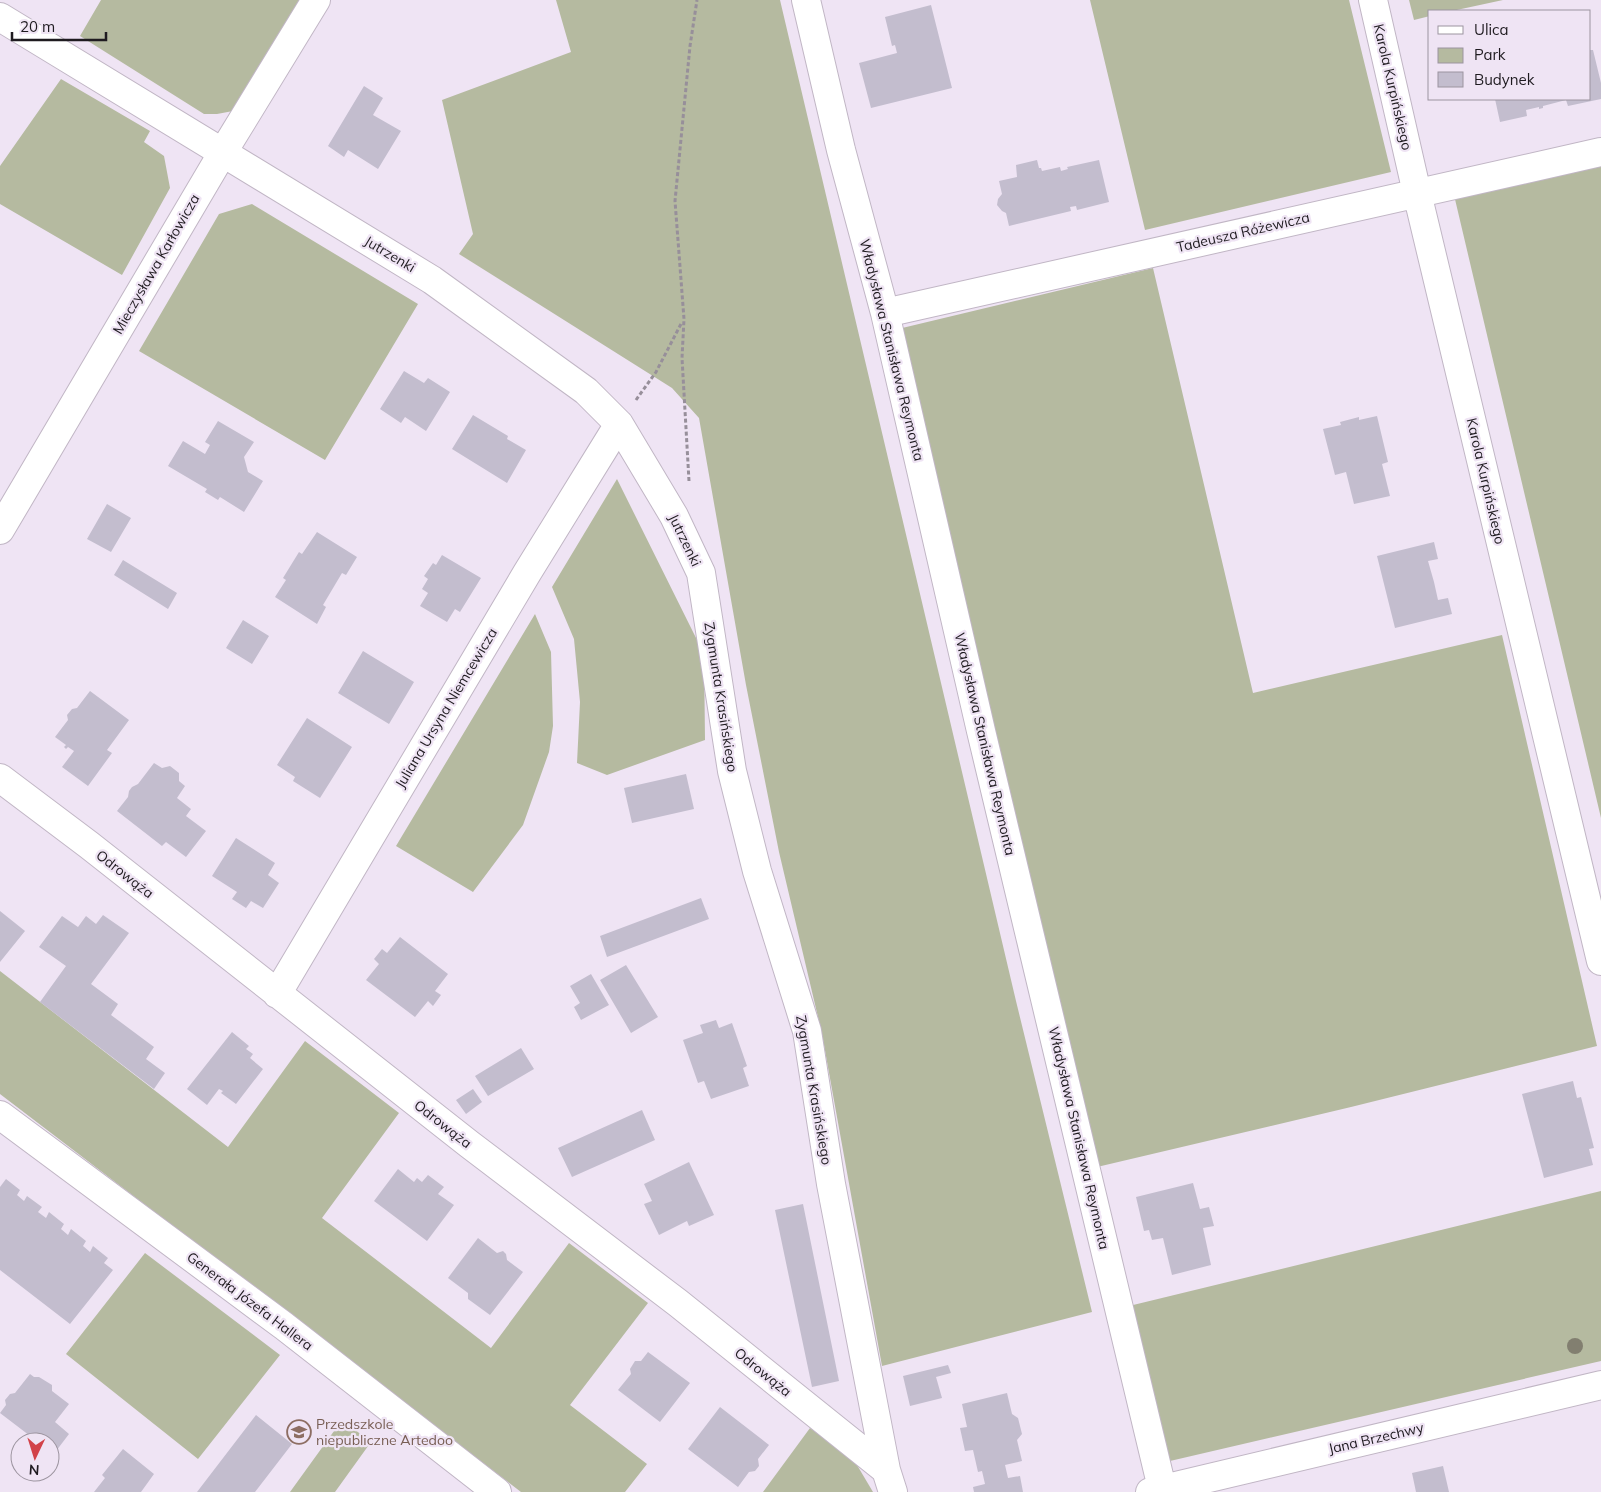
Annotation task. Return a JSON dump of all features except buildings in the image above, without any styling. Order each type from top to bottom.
[{"type":"street","name":"Mieczysława Karłowicza","points":[[0,530],[222,152],[316,0]]},
{"type":"street","name":"Władysława Stanisława Reymonta","points":[[806,0],[841,150],[885,313],[1156,1490]]},
{"type":"street","name":"Karola Kurpińskiego","points":[[1373,0],[1417,193],[1601,961]]},
{"type":"street","name":"Jutrzenki","points":[[0,17],[432,280],[586,391],[619,424],[674,516],[701,573]]},
{"type":"street","name":"Tadeusza Różewicza","points":[[885,313],[1601,152]]},
{"type":"street","name":"Juliana Ursyna Niemcewicza","points":[[277,994],[526,573],[619,424]]},
{"type":"street","name":"Zygmunta Krasińskiego","points":[[701,573],[732,771],[757,871],[807,1031],[831,1184],[889,1481]]},
{"type":"street","name":"Odrowąża","points":[[0,778],[678,1303],[889,1481]]},
{"type":"street","name":"Generała Józefa Hallera","points":[[0,1114],[284,1326],[497,1492]]},
{"type":"street","name":"Jana Brzechwy","points":[[1156,1490],[1601,1385]]},
{"type":"path","points":[[690,486],[682,358],[684,319],[675,201],[690,46],[697,0]]},
{"type":"path","points":[[619,424],[656,372],[684,319]]},
{"type":"green space","points":[[101,0],[305,0],[233,111],[204,114],[80,36]]},
{"type":"green space","points":[[556,0],[780,0],[1016,1001],[1092,1312],[882,1366],[822,1034],[779,852],[746,685],[699,418],[672,388],[459,254],[473,234],[442,100],[571,52]]},
{"type":"green space","points":[[1090,0],[1349,0],[1391,172],[1145,230]]},
{"type":"green space","points":[[1409,0],[1503,0],[1457,10],[1428,10],[1428,16],[1414,20]]},
{"type":"green space","points":[[61,79],[150,131],[144,142],[164,156],[170,188],[122,275],[0,204],[0,166]]},
{"type":"green space","points":[[1601,161],[1601,818],[1454,195]]},
{"type":"green space","points":[[252,204],[418,304],[325,460],[139,351],[219,214]]},
{"type":"green space","points":[[1153,268],[1253,693],[1502,635],[1597,1046],[1097,1167],[898,329]]},
{"type":"green space","points":[[617,479],[704,654],[705,740],[607,775],[577,763],[580,702],[574,639],[552,587]]},
{"type":"green space","points":[[535,614],[551,652],[553,726],[549,752],[523,825],[473,892],[396,846]]},
{"type":"green space","points":[[0,971],[228,1147],[305,1041],[399,1113],[322,1218],[491,1348],[569,1243],[648,1303],[570,1405],[647,1464],[625,1492],[521,1492],[0,1094]]},
{"type":"green space","points":[[1601,1191],[1601,1361],[1170,1461],[1129,1306]]},
{"type":"green space","points":[[145,1253],[280,1355],[198,1459],[66,1354]]},
{"type":"green space","points":[[342,1420],[371,1442],[335,1492],[290,1492]]},
{"type":"green space","points":[[810,1428],[854,1460],[873,1492],[763,1492]]},
{"type":"place","name":"Przedszkole niepubliczne Artedoo","points":[[299,1432]]}]
